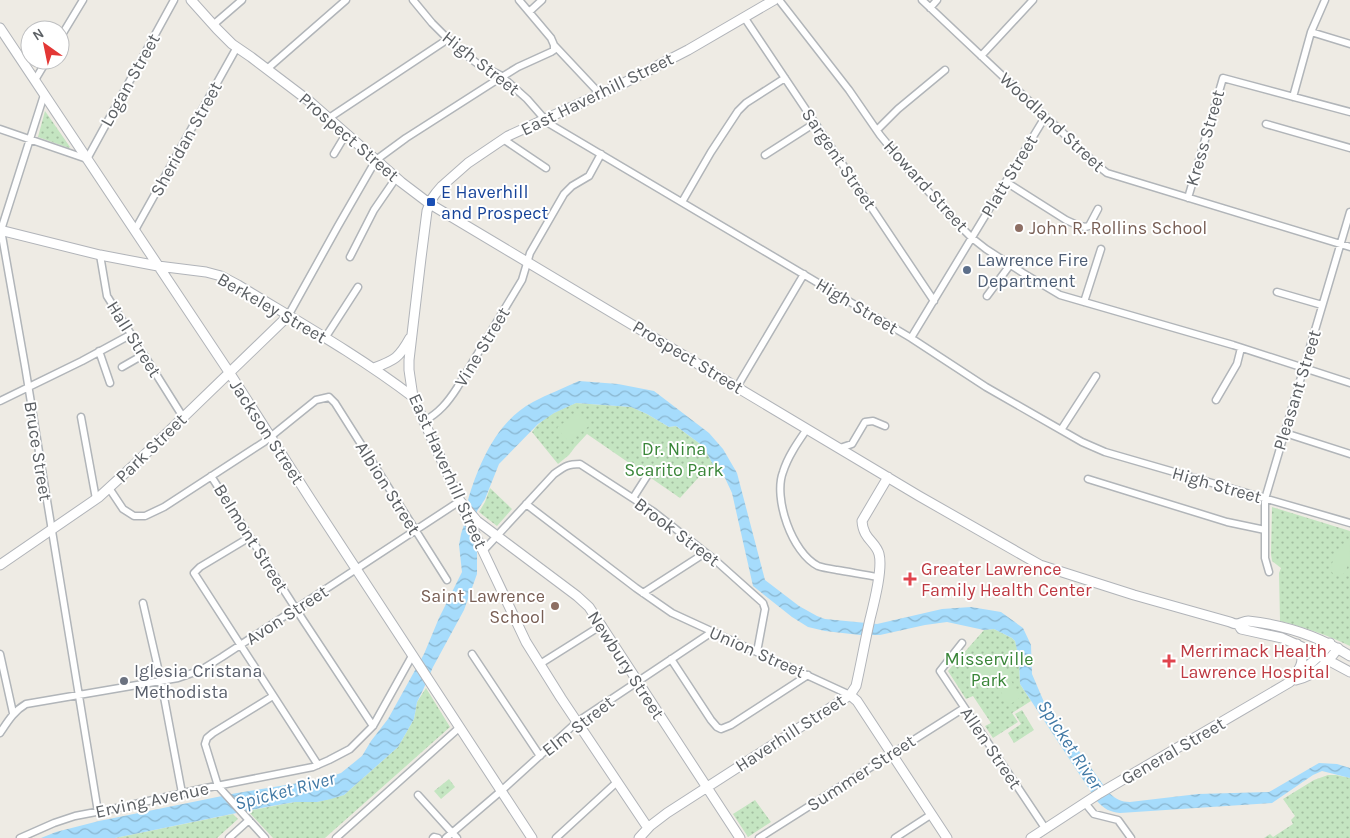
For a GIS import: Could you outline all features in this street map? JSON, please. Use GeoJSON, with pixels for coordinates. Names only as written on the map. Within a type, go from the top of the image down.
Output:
{"type":"FeatureCollection","features":[{"type":"Feature","properties":{"kind":"main road","name":"Prospect Street"},"geometry":{"type":"LineString","coordinates":[[191,0],[232,44],[310,101],[396,178],[430,204],[888,477],[1040,565],[1134,595],[1238,624],[1241,629],[1282,638],[1350,672]]}},
{"type":"Feature","properties":{"kind":"main road","name":"East Haverhill Street"},"geometry":{"type":"LineString","coordinates":[[648,828],[577,722],[522,634],[413,397],[409,370],[424,231],[430,204],[436,193],[468,163],[503,139],[600,94],[688,50],[774,0]]}},
{"type":"Feature","properties":{"kind":"main road","name":"Jackson Street"},"geometry":{"type":"LineString","coordinates":[[0,28],[229,372],[532,838]]}},
{"type":"Feature","properties":{"kind":"main road","name":"Berkeley Street"},"geometry":{"type":"LineString","coordinates":[[0,230],[100,254],[221,276],[374,368],[413,397]]}},
{"type":"Feature","properties":{"kind":"main road","name":"Park Street"},"geometry":{"type":"LineString","coordinates":[[0,565],[109,488],[288,316]]}},
{"type":"Feature","properties":{"kind":"main road"},"geometry":{"type":"LineString","coordinates":[[374,368],[387,364],[402,353],[412,334]]}},
{"type":"Feature","properties":{"kind":"main road","name":"Haverhill Street"},"geometry":{"type":"LineString","coordinates":[[639,838],[667,813],[850,695],[856,686],[880,564],[879,552],[867,537],[862,521],[888,477]]}},
{"type":"Feature","properties":{"kind":"main road","name":"Newbury Street"},"geometry":{"type":"LineString","coordinates":[[461,504],[477,521],[589,607],[740,838]]}},
{"type":"Feature","properties":{"kind":"main road","name":"Prospect Street"},"geometry":{"type":"LineString","coordinates":[[1238,624],[1245,620],[1290,629],[1315,637],[1350,656]]}},
{"type":"Feature","properties":{"kind":"main road"},"geometry":{"type":"LineString","coordinates":[[1290,682],[1301,666],[1302,657],[1297,644]]}},
{"type":"Feature","properties":{"kind":"main road","name":"General Street"},"geometry":{"type":"LineString","coordinates":[[1030,838],[1112,786],[1290,682],[1334,646]]}},
{"type":"Feature","properties":{"kind":"main road","name":"General Street"},"geometry":{"type":"LineString","coordinates":[[1290,682],[1301,679],[1322,668],[1329,660],[1334,646]]}},
{"type":"Feature","properties":{"kind":"main road","name":"Union Street"},"geometry":{"type":"LineString","coordinates":[[850,695],[857,701],[947,838]]}},
{"type":"Feature","properties":{"kind":"street"},"geometry":{"type":"LineString","coordinates":[[70,21],[83,0]]}},
{"type":"Feature","properties":{"kind":"street","name":"Logan Street"},"geometry":{"type":"LineString","coordinates":[[87,159],[174,0]]}},
{"type":"Feature","properties":{"kind":"street"},"geometry":{"type":"LineString","coordinates":[[214,26],[242,0]]}},
{"type":"Feature","properties":{"kind":"street"},"geometry":{"type":"LineString","coordinates":[[267,69],[346,0]]}},
{"type":"Feature","properties":{"kind":"street","name":"High Street"},"geometry":{"type":"LineString","coordinates":[[413,0],[448,39],[478,64],[502,77],[548,123],[911,338],[986,387],[1061,430],[1105,452],[1350,523]]}},
{"type":"Feature","properties":{"kind":"street"},"geometry":{"type":"LineString","coordinates":[[519,0],[551,38],[554,45],[600,94]]}},
{"type":"Feature","properties":{"kind":"street"},"geometry":{"type":"LineString","coordinates":[[529,12],[542,0]]}},
{"type":"Feature","properties":{"kind":"street","name":"Howard Street"},"geometry":{"type":"LineString","coordinates":[[779,0],[849,90],[877,130],[928,192],[972,238],[1010,265],[1060,295],[1241,348],[1350,383]]}},
{"type":"Feature","properties":{"kind":"street","name":"Woodland Street"},"geometry":{"type":"LineString","coordinates":[[922,0],[1107,174],[1350,247]]}},
{"type":"Feature","properties":{"kind":"street"},"geometry":{"type":"LineString","coordinates":[[930,8],[938,0]]}},
{"type":"Feature","properties":{"kind":"street"},"geometry":{"type":"LineString","coordinates":[[981,56],[1033,0]]}},
{"type":"Feature","properties":{"kind":"street"},"geometry":{"type":"LineString","coordinates":[[1325,0],[1311,32],[1293,97],[1350,112]]}},
{"type":"Feature","properties":{"kind":"street","name":"Sargent Street"},"geometry":{"type":"LineString","coordinates":[[744,17],[934,301]]}},
{"type":"Feature","properties":{"kind":"street"},"geometry":{"type":"LineString","coordinates":[[1311,32],[1350,44]]}},
{"type":"Feature","properties":{"kind":"street"},"geometry":{"type":"LineString","coordinates":[[329,118],[448,39]]}},
{"type":"Feature","properties":{"kind":"street"},"geometry":{"type":"LineString","coordinates":[[288,316],[376,160],[406,138],[518,67],[551,52],[554,50],[554,45]]}},
{"type":"Feature","properties":{"kind":"street","name":"Sheridan Street"},"geometry":{"type":"LineString","coordinates":[[135,230],[237,47]]}},
{"type":"Feature","properties":{"kind":"street"},"geometry":{"type":"LineString","coordinates":[[35,80],[41,70]]}},
{"type":"Feature","properties":{"kind":"street"},"geometry":{"type":"LineString","coordinates":[[877,130],[898,109],[945,70]]}},
{"type":"Feature","properties":{"kind":"street"},"geometry":{"type":"LineString","coordinates":[[682,202],[711,152],[738,111],[746,103],[785,78]]}},
{"type":"Feature","properties":{"kind":"street","name":"Kress Street"},"geometry":{"type":"LineString","coordinates":[[1188,198],[1223,78],[1293,97]]}},
{"type":"Feature","properties":{"kind":"street","name":"Bruce Street"},"geometry":{"type":"LineString","coordinates":[[44,95],[0,230],[28,387],[98,812]]}},
{"type":"Feature","properties":{"kind":"street","name":"Platt Street"},"geometry":{"type":"LineString","coordinates":[[911,338],[1045,117]]}},
{"type":"Feature","properties":{"kind":"street"},"geometry":{"type":"LineString","coordinates":[[765,155],[815,123]]}},
{"type":"Feature","properties":{"kind":"street"},"geometry":{"type":"LineString","coordinates":[[1266,124],[1350,148]]}},
{"type":"Feature","properties":{"kind":"street"},"geometry":{"type":"LineString","coordinates":[[0,129],[87,159]]}},
{"type":"Feature","properties":{"kind":"street"},"geometry":{"type":"LineString","coordinates":[[334,154],[346,134]]}},
{"type":"Feature","properties":{"kind":"street"},"geometry":{"type":"LineString","coordinates":[[503,139],[546,168]]}},
{"type":"Feature","properties":{"kind":"street","name":"Vine Street"},"geometry":{"type":"LineString","coordinates":[[424,420],[440,410],[458,388],[522,280],[530,253],[564,194],[572,186],[588,176],[601,154]]}},
{"type":"Feature","properties":{"kind":"street"},"geometry":{"type":"LineString","coordinates":[[350,257],[374,210],[396,178]]}},
{"type":"Feature","properties":{"kind":"street"},"geometry":{"type":"LineString","coordinates":[[1006,182],[1072,222],[1085,227],[1089,226],[1098,209]]}},
{"type":"Feature","properties":{"kind":"street","name":"Pleasant Street"},"geometry":{"type":"LineString","coordinates":[[1269,572],[1264,558],[1265,498],[1350,212]]}},
{"type":"Feature","properties":{"kind":"street"},"geometry":{"type":"LineString","coordinates":[[1084,302],[1101,249]]}},
{"type":"Feature","properties":{"kind":"street","name":"Hall Street"},"geometry":{"type":"LineString","coordinates":[[100,254],[107,296],[183,417]]}},
{"type":"Feature","properties":{"kind":"street"},"geometry":{"type":"LineString","coordinates":[[987,296],[1010,265]]}},
{"type":"Feature","properties":{"kind":"street"},"geometry":{"type":"LineString","coordinates":[[737,387],[804,274]]}},
{"type":"Feature","properties":{"kind":"street"},"geometry":{"type":"LineString","coordinates":[[325,338],[358,286]]}},
{"type":"Feature","properties":{"kind":"street"},"geometry":{"type":"LineString","coordinates":[[1278,292],[1322,305]]}},
{"type":"Feature","properties":{"kind":"street"},"geometry":{"type":"LineString","coordinates":[[0,401],[130,335]]}},
{"type":"Feature","properties":{"kind":"street"},"geometry":{"type":"LineString","coordinates":[[1216,400],[1237,364],[1241,348]]}},
{"type":"Feature","properties":{"kind":"street"},"geometry":{"type":"LineString","coordinates":[[99,351],[110,382]]}},
{"type":"Feature","properties":{"kind":"street"},"geometry":{"type":"LineString","coordinates":[[122,367],[143,355]]}},
{"type":"Feature","properties":{"kind":"street"},"geometry":{"type":"LineString","coordinates":[[1061,430],[1096,376]]}},
{"type":"Feature","properties":{"kind":"street","name":"Albion Street"},"geometry":{"type":"LineString","coordinates":[[270,437],[316,400],[329,396],[447,580]]}},
{"type":"Feature","properties":{"kind":"street"},"geometry":{"type":"LineString","coordinates":[[81,417],[96,499]]}},
{"type":"Feature","properties":{"kind":"street"},"geometry":{"type":"LineString","coordinates":[[840,448],[852,444],[865,422],[873,420],[885,426]]}},
{"type":"Feature","properties":{"kind":"street"},"geometry":{"type":"LineString","coordinates":[[807,429],[782,472],[779,489],[783,510],[792,537],[808,560],[820,566],[878,578]]}},
{"type":"Feature","properties":{"kind":"street"},"geometry":{"type":"LineString","coordinates":[[1284,433],[1350,454]]}},
{"type":"Feature","properties":{"kind":"street"},"geometry":{"type":"LineString","coordinates":[[109,488],[123,509],[134,516],[145,516],[164,507],[270,437]]}},
{"type":"Feature","properties":{"kind":"street","name":"Brook Street"},"geometry":{"type":"LineString","coordinates":[[482,548],[554,474],[565,466],[580,464],[654,512],[763,603],[765,609],[757,652]]}},
{"type":"Feature","properties":{"kind":"street","name":"Belmont Street"},"geometry":{"type":"LineString","coordinates":[[212,476],[373,726]]}},
{"type":"Feature","properties":{"kind":"street"},"geometry":{"type":"LineString","coordinates":[[632,498],[647,476]]}},
{"type":"Feature","properties":{"kind":"street"},"geometry":{"type":"LineString","coordinates":[[1088,479],[1227,522],[1265,530]]}},
{"type":"Feature","properties":{"kind":"street","name":"Avon Street"},"geometry":{"type":"LineString","coordinates":[[13,713],[26,704],[178,678],[201,670],[415,530],[461,504]]}},
{"type":"Feature","properties":{"kind":"street","name":"Union Street"},"geometry":{"type":"LineString","coordinates":[[526,504],[672,614],[850,695]]}},
{"type":"Feature","properties":{"kind":"street"},"geometry":{"type":"LineString","coordinates":[[250,537],[200,567],[194,573],[318,765]]}},
{"type":"Feature","properties":{"kind":"street"},"geometry":{"type":"LineString","coordinates":[[644,593],[705,553]]}},
{"type":"Feature","properties":{"kind":"street"},"geometry":{"type":"LineString","coordinates":[[143,603],[161,681],[182,794]]}},
{"type":"Feature","properties":{"kind":"street"},"geometry":{"type":"LineString","coordinates":[[540,664],[602,625]]}},
{"type":"Feature","properties":{"kind":"street","name":"Elm Street"},"geometry":{"type":"LineString","coordinates":[[446,838],[455,835],[577,722],[712,632]]}},
{"type":"Feature","properties":{"kind":"street","name":"Allen Street"},"geometry":{"type":"LineString","coordinates":[[962,643],[940,671],[1045,828]]}},
{"type":"Feature","properties":{"kind":"street"},"geometry":{"type":"LineString","coordinates":[[0,654],[13,713],[0,733]]}},
{"type":"Feature","properties":{"kind":"street"},"geometry":{"type":"LineString","coordinates":[[472,654],[540,756]]}},
{"type":"Feature","properties":{"kind":"street","name":"Erving Avenue"},"geometry":{"type":"LineString","coordinates":[[20,838],[54,823],[76,816],[318,765],[350,749],[373,726],[414,658]]}},
{"type":"Feature","properties":{"kind":"street"},"geometry":{"type":"LineString","coordinates":[[671,659],[711,720],[721,729],[731,725],[808,675]]}},
{"type":"Feature","properties":{"kind":"street"},"geometry":{"type":"LineString","coordinates":[[265,838],[218,786],[205,744],[207,738],[213,733],[273,696]]}},
{"type":"Feature","properties":{"kind":"street","name":"Summer Street"},"geometry":{"type":"LineString","coordinates":[[759,838],[964,708]]}},
{"type":"Feature","properties":{"kind":"street"},"geometry":{"type":"LineString","coordinates":[[336,838],[460,728]]}},
{"type":"Feature","properties":{"kind":"street"},"geometry":{"type":"LineString","coordinates":[[556,838],[617,782]]}},
{"type":"Feature","properties":{"kind":"street"},"geometry":{"type":"LineString","coordinates":[[418,794],[455,835]]}},
{"type":"Feature","properties":{"kind":"street"},"geometry":{"type":"LineString","coordinates":[[1087,801],[1094,814],[1118,820],[1131,838]]}},
{"type":"Feature","properties":{"kind":"street"},"geometry":{"type":"LineString","coordinates":[[895,838],[932,814]]}},
{"type":"Feature","properties":{"kind":"street"},"geometry":{"type":"LineString","coordinates":[[230,838],[249,820]]}},
{"type":"Feature","properties":{"kind":"street"},"geometry":{"type":"LineString","coordinates":[[433,838],[438,838]]}},
{"type":"Feature","properties":{"kind":"green space"},"geometry":{"type":"Polygon","coordinates":[[[45,111],[70,147],[69,148],[38,137],[45,111]]]}},
{"type":"Feature","properties":{"kind":"green space","name":"Dr. Nina Scarito Park"},"geometry":{"type":"Polygon","coordinates":[[[576,403],[631,407],[669,427],[676,426],[703,446],[715,468],[707,468],[680,498],[587,434],[569,455],[558,464],[532,432],[546,418],[576,403]]]}},
{"type":"Feature","properties":{"kind":"green space"},"geometry":{"type":"Polygon","coordinates":[[[577,412],[589,426],[569,442],[557,428],[577,412]]]}},
{"type":"Feature","properties":{"kind":"green space"},"geometry":{"type":"Polygon","coordinates":[[[490,488],[512,509],[497,526],[479,512],[490,488]]]}},
{"type":"Feature","properties":{"kind":"green space"},"geometry":{"type":"Polygon","coordinates":[[[1272,507],[1350,531],[1350,646],[1333,638],[1280,621],[1279,573],[1281,568],[1272,561],[1272,507]]]}},
{"type":"Feature","properties":{"kind":"green space"},"geometry":{"type":"Polygon","coordinates":[[[1350,539],[1346,570],[1339,576],[1334,575],[1331,571],[1332,564],[1350,539]]]}},
{"type":"Feature","properties":{"kind":"green space","name":"Misserville Park"},"geometry":{"type":"Polygon","coordinates":[[[994,629],[1015,641],[1019,658],[1020,684],[1031,701],[1012,713],[1018,722],[993,738],[985,726],[991,723],[973,696],[966,699],[948,671],[984,630],[994,629]]]}},
{"type":"Feature","properties":{"kind":"green space"},"geometry":{"type":"Polygon","coordinates":[[[996,653],[1008,673],[980,690],[968,671],[996,653]]]}},
{"type":"Feature","properties":{"kind":"green space"},"geometry":{"type":"Polygon","coordinates":[[[1008,676],[1021,697],[1009,705],[996,684],[1008,676]]]}},
{"type":"Feature","properties":{"kind":"green space"},"geometry":{"type":"Polygon","coordinates":[[[426,688],[450,727],[325,838],[273,838],[248,811],[295,802],[317,802],[344,795],[398,747],[414,719],[417,702],[426,688]]]}},
{"type":"Feature","properties":{"kind":"green space"},"geometry":{"type":"Polygon","coordinates":[[[1022,710],[1034,730],[1014,743],[1008,733],[1021,724],[1015,714],[1022,710]]]}},
{"type":"Feature","properties":{"kind":"green space"},"geometry":{"type":"Polygon","coordinates":[[[1328,775],[1350,778],[1350,838],[1264,838],[1270,834],[1273,837],[1293,824],[1291,820],[1295,816],[1283,799],[1314,780],[1328,775]]]}},
{"type":"Feature","properties":{"kind":"green space"},"geometry":{"type":"Polygon","coordinates":[[[449,779],[455,787],[441,799],[434,791],[449,779]]]}},
{"type":"Feature","properties":{"kind":"green space"},"geometry":{"type":"Polygon","coordinates":[[[755,800],[771,822],[748,837],[733,814],[755,800]]]}},
{"type":"Feature","properties":{"kind":"green space"},"geometry":{"type":"Polygon","coordinates":[[[233,814],[238,819],[217,838],[115,838],[233,814]]]}},
{"type":"Feature","properties":{"kind":"water","name":"Spicket River"},"geometry":{"type":"Polygon","coordinates":[[[579,381],[618,384],[654,391],[709,433],[723,449],[737,473],[765,580],[799,606],[825,619],[877,624],[942,609],[971,607],[1001,612],[1023,628],[1031,645],[1032,674],[1044,702],[1109,793],[1119,800],[1130,802],[1198,794],[1269,792],[1319,763],[1337,764],[1350,768],[1350,778],[1322,771],[1272,803],[1120,813],[1107,810],[1097,801],[1020,684],[1019,658],[1015,641],[1012,638],[994,629],[984,630],[947,622],[880,635],[860,635],[808,627],[792,617],[753,586],[732,493],[725,478],[715,468],[703,446],[676,426],[669,427],[631,407],[576,403],[554,413],[538,424],[499,464],[485,499],[477,511],[477,574],[464,610],[433,667],[417,702],[414,719],[398,747],[344,795],[317,802],[295,802],[266,807],[115,838],[41,838],[56,832],[99,821],[237,793],[323,779],[341,773],[362,756],[388,719],[424,654],[439,618],[462,572],[459,545],[471,504],[468,500],[491,444],[509,420],[520,410],[579,381]]]}},
{"type":"Feature","properties":{"kind":"place","name":"E Haverhill and Prospect"},"geometry":{"type":"Point","coordinates":[431,202]}},
{"type":"Feature","properties":{"kind":"place","name":"John R. Rollins School"},"geometry":{"type":"Point","coordinates":[1019,228]}},
{"type":"Feature","properties":{"kind":"place","name":"Lawrence Fire Department"},"geometry":{"type":"Point","coordinates":[967,270]}},
{"type":"Feature","properties":{"kind":"place","name":"Greater Lawrence Family Health Center"},"geometry":{"type":"Point","coordinates":[910,579]}},
{"type":"Feature","properties":{"kind":"place","name":"Saint Lawrence School"},"geometry":{"type":"Point","coordinates":[555,606]}},
{"type":"Feature","properties":{"kind":"place","name":"Merrimack Health Lawrence Hospital"},"geometry":{"type":"Point","coordinates":[1169,661]}},
{"type":"Feature","properties":{"kind":"place","name":"Iglesia Cristana Methodista"},"geometry":{"type":"Point","coordinates":[124,681]}}]}
